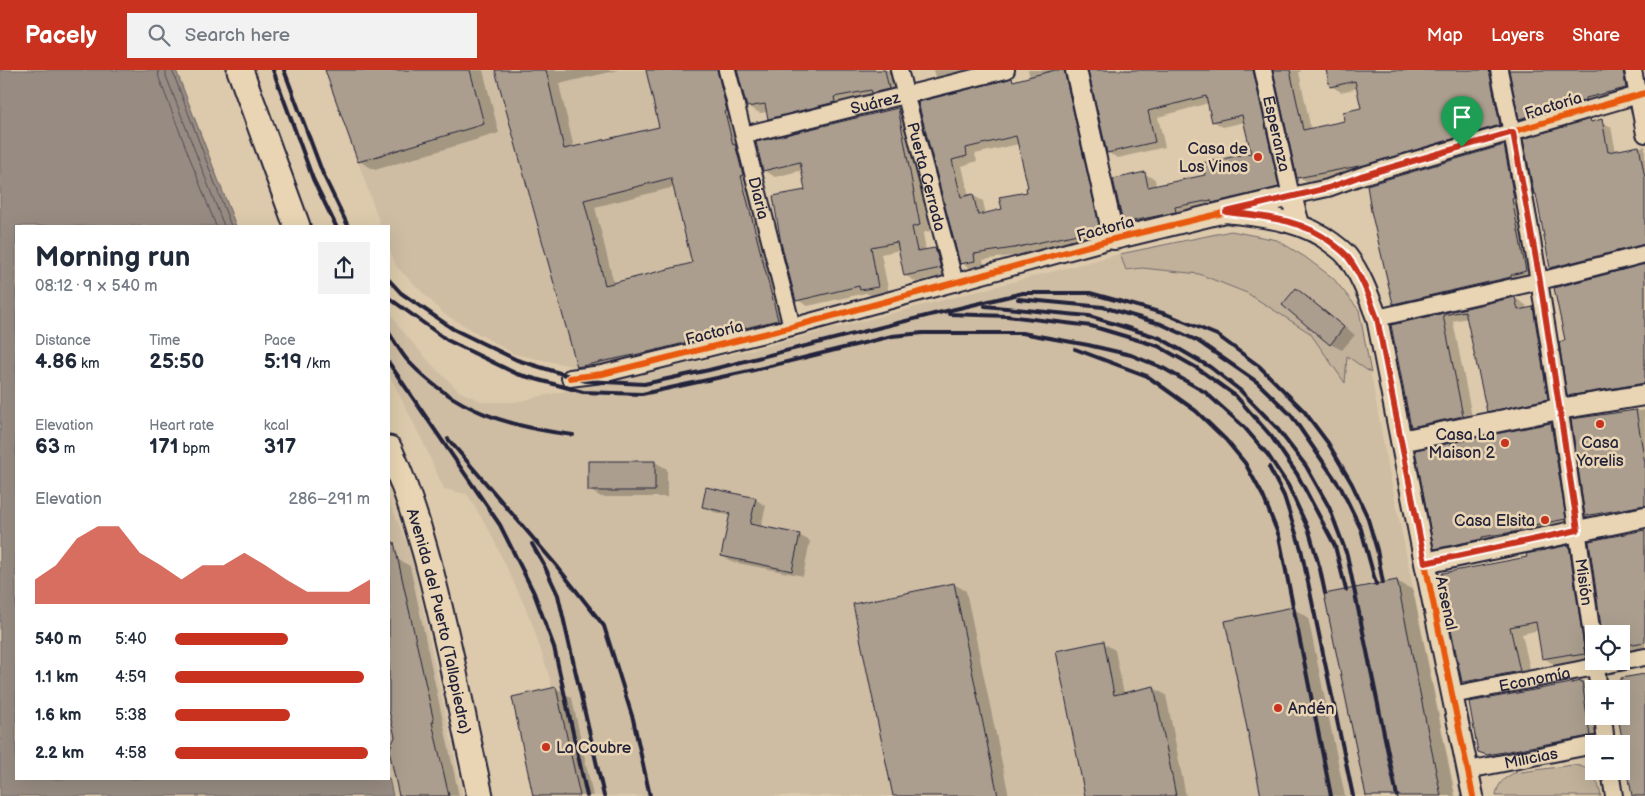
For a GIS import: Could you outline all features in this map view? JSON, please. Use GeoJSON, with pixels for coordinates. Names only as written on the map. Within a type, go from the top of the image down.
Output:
{"type":"FeatureCollection","features":[{"type":"Feature","properties":{"kind":"main road"},"geometry":{"type":"LineString","coordinates":[[240,70],[297,225]]}},
{"type":"Feature","properties":{"kind":"main road","name":"Avenida del Puerto (Tallapiedra)"},"geometry":{"type":"LineString","coordinates":[[390,452],[422,540],[443,623],[480,796]]}},
{"type":"Feature","properties":{"kind":"street","name":"Diaria"},"geometry":{"type":"LineString","coordinates":[[727,70],[792,327]]}},
{"type":"Feature","properties":{"kind":"street","name":"Puerta Cerrada"},"geometry":{"type":"LineString","coordinates":[[899,70],[955,283]]}},
{"type":"Feature","properties":{"kind":"street","name":"Suárez"},"geometry":{"type":"LineString","coordinates":[[744,134],[1006,70]]}},
{"type":"Feature","properties":{"kind":"street"},"geometry":{"type":"LineString","coordinates":[[1076,70],[1114,239]]}},
{"type":"Feature","properties":{"kind":"street","name":"Esperanza"},"geometry":{"type":"LineString","coordinates":[[1263,70],[1291,196]]}},
{"type":"Feature","properties":{"kind":"street","name":"Misión"},"geometry":{"type":"LineString","coordinates":[[1499,70],[1513,132],[1540,281],[1591,625]]}},
{"type":"Feature","properties":{"kind":"street"},"geometry":{"type":"LineString","coordinates":[[1633,70],[1641,94],[1645,134]]}},
{"type":"Feature","properties":{"kind":"street","name":"Factoría"},"geometry":{"type":"LineString","coordinates":[[570,378],[602,374],[792,327],[1114,239],[1328,188],[1361,176],[1641,94]]}},
{"type":"Feature","properties":{"kind":"street"},"geometry":{"type":"LineString","coordinates":[[1291,196],[1299,224]]}},
{"type":"Feature","properties":{"kind":"street","name":"Arsenal"},"geometry":{"type":"LineString","coordinates":[[1226,212],[1284,220],[1299,224],[1321,235],[1346,254],[1362,282],[1377,318],[1473,796]]}},
{"type":"Feature","properties":{"kind":"street"},"geometry":{"type":"LineString","coordinates":[[1377,318],[1540,281],[1645,254]]}},
{"type":"Feature","properties":{"kind":"street"},"geometry":{"type":"LineString","coordinates":[[1401,441],[1645,395]]}},
{"type":"Feature","properties":{"kind":"street"},"geometry":{"type":"LineString","coordinates":[[1425,563],[1645,517]]}},
{"type":"Feature","properties":{"kind":"street","name":"Economía"},"geometry":{"type":"LineString","coordinates":[[1630,659],[1645,657]]}},
{"type":"Feature","properties":{"kind":"street","name":"Economía"},"geometry":{"type":"LineString","coordinates":[[1452,695],[1585,666]]}},
{"type":"Feature","properties":{"kind":"street","name":"Milicias"},"geometry":{"type":"LineString","coordinates":[[1468,770],[1585,747]]}},
{"type":"Feature","properties":{"kind":"street"},"geometry":{"type":"LineString","coordinates":[[1611,780],[1614,796]]}},
{"type":"Feature","properties":{"kind":"shaded area"},"geometry":{"type":"Polygon","coordinates":[[[325,70],[714,70],[779,324],[577,367],[514,354],[444,314],[396,266],[390,250],[390,225],[381,225],[325,70]]]}},
{"type":"Feature","properties":{"kind":"shaded area"},"geometry":{"type":"Polygon","coordinates":[[[1231,231],[1277,240],[1305,257],[1333,278],[1359,310],[1385,451],[1456,796],[575,796],[549,676],[533,626],[522,600],[490,532],[467,494],[444,489],[390,376],[390,311],[398,326],[433,366],[459,391],[483,402],[515,402],[751,350],[1120,254],[1231,231]]]}},
{"type":"Feature","properties":{"kind":"shaded area"},"geometry":{"type":"Polygon","coordinates":[[[1231,231],[1277,240],[1305,257],[1333,278],[1359,310],[1371,373],[1347,356],[1345,383],[1310,333],[1247,293],[1199,274],[1142,268],[1126,270],[1120,254],[1231,231]]]}},
{"type":"Feature","properties":{"kind":"shaded area"},"geometry":{"type":"Polygon","coordinates":[[[390,503],[411,553],[463,796],[393,796],[389,780],[390,503]]]}},
{"type":"Feature","properties":{"kind":"shaded area"},"geometry":{"type":"Polygon","coordinates":[[[1573,765],[1580,766],[1585,768],[1585,780],[1596,780],[1601,796],[1496,796],[1502,782],[1514,773],[1573,765]]]}},
{"type":"Feature","properties":{"kind":"water"},"geometry":{"type":"Polygon","coordinates":[[[0,70],[176,70],[236,225],[15,225],[15,780],[389,780],[393,796],[0,796],[0,70]]]}},
{"type":"Feature","properties":{"kind":"building"},"geometry":{"type":"Polygon","coordinates":[[[325,70],[470,70],[484,124],[358,162],[325,70]]]}},
{"type":"Feature","properties":{"kind":"building"},"geometry":{"type":"Polygon","coordinates":[[[495,70],[546,70],[564,149],[659,127],[646,70],[717,70],[733,145],[735,144],[743,175],[741,176],[778,320],[648,352],[577,367],[495,70]],[[671,178],[584,200],[605,285],[692,263],[671,178]]]}},
{"type":"Feature","properties":{"kind":"building"},"geometry":{"type":"Polygon","coordinates":[[[737,70],[885,70],[889,89],[872,93],[871,90],[834,97],[835,102],[768,119],[765,104],[747,107],[737,70]]]}},
{"type":"Feature","properties":{"kind":"building"},"geometry":{"type":"Polygon","coordinates":[[[1055,70],[1064,70],[1100,229],[1014,248],[974,254],[975,261],[960,264],[918,102],[1012,78],[1013,81],[1055,70]],[[1016,136],[966,148],[967,156],[952,160],[961,197],[973,194],[978,215],[1002,209],[999,197],[1027,192],[1026,188],[1028,187],[1016,136]]]}},
{"type":"Feature","properties":{"kind":"building"},"geometry":{"type":"Polygon","coordinates":[[[1088,70],[1253,70],[1279,187],[1212,203],[1211,200],[1175,207],[1176,212],[1123,223],[1113,179],[1145,172],[1148,187],[1205,175],[1202,163],[1251,153],[1242,115],[1212,122],[1206,96],[1148,111],[1155,142],[1107,153],[1088,70]]]}},
{"type":"Feature","properties":{"kind":"building"},"geometry":{"type":"Polygon","coordinates":[[[1273,70],[1290,70],[1303,130],[1344,121],[1343,112],[1361,108],[1355,81],[1330,87],[1326,70],[1489,70],[1500,125],[1364,165],[1297,178],[1273,70]]]}},
{"type":"Feature","properties":{"kind":"building"},"geometry":{"type":"Polygon","coordinates":[[[1509,70],[1623,70],[1626,88],[1586,98],[1586,100],[1519,119],[1509,70]]]}},
{"type":"Feature","properties":{"kind":"building"},"geometry":{"type":"Polygon","coordinates":[[[898,108],[920,225],[912,227],[917,251],[935,248],[941,268],[904,276],[897,242],[871,247],[878,287],[860,290],[859,286],[796,301],[781,243],[773,196],[805,190],[800,162],[763,171],[756,142],[898,108]]]}},
{"type":"Feature","properties":{"kind":"building"},"geometry":{"type":"Polygon","coordinates":[[[1590,119],[1591,122],[1602,119],[1608,152],[1639,146],[1645,178],[1645,244],[1550,268],[1523,139],[1590,119]]]}},
{"type":"Feature","properties":{"kind":"building"},"geometry":{"type":"Polygon","coordinates":[[[1504,145],[1526,271],[1511,275],[1511,277],[1393,304],[1371,211],[1367,185],[1504,145]]]}},
{"type":"Feature","properties":{"kind":"building"},"geometry":{"type":"Polygon","coordinates":[[[1645,264],[1645,383],[1567,396],[1559,342],[1565,340],[1554,288],[1645,264]]]}},
{"type":"Feature","properties":{"kind":"building"},"geometry":{"type":"Polygon","coordinates":[[[1296,288],[1344,327],[1330,345],[1282,305],[1296,288]]]}},
{"type":"Feature","properties":{"kind":"building"},"geometry":{"type":"Polygon","coordinates":[[[1515,297],[1518,310],[1533,307],[1548,399],[1487,412],[1465,311],[1443,315],[1463,416],[1411,427],[1391,325],[1515,297]]]}},
{"type":"Feature","properties":{"kind":"building"},"geometry":{"type":"Polygon","coordinates":[[[1636,410],[1645,463],[1645,505],[1585,516],[1571,419],[1636,410]]]}},
{"type":"Feature","properties":{"kind":"building"},"geometry":{"type":"Polygon","coordinates":[[[1551,423],[1566,519],[1519,528],[1520,531],[1482,537],[1482,539],[1434,549],[1415,450],[1551,423]]]}},
{"type":"Feature","properties":{"kind":"building"},"geometry":{"type":"Polygon","coordinates":[[[588,461],[655,461],[655,491],[588,491],[588,461]]]}},
{"type":"Feature","properties":{"kind":"building"},"geometry":{"type":"Polygon","coordinates":[[[706,487],[756,498],[750,524],[800,534],[792,571],[721,556],[730,513],[702,507],[706,487]]]}},
{"type":"Feature","properties":{"kind":"building"},"geometry":{"type":"Polygon","coordinates":[[[1645,530],[1645,642],[1630,644],[1630,625],[1601,625],[1589,541],[1645,530]]]}},
{"type":"Feature","properties":{"kind":"building"},"geometry":{"type":"Polygon","coordinates":[[[394,542],[449,796],[399,796],[390,755],[390,748],[395,737],[390,714],[390,543],[394,542]]]}},
{"type":"Feature","properties":{"kind":"building"},"geometry":{"type":"Polygon","coordinates":[[[1569,545],[1585,654],[1572,656],[1571,654],[1542,659],[1536,622],[1510,627],[1520,671],[1462,682],[1440,576],[1443,573],[1527,557],[1526,554],[1569,545]]]}},
{"type":"Feature","properties":{"kind":"building"},"geometry":{"type":"Polygon","coordinates":[[[1397,580],[1441,796],[1366,796],[1324,594],[1397,580]]]}},
{"type":"Feature","properties":{"kind":"building"},"geometry":{"type":"Polygon","coordinates":[[[954,583],[998,796],[893,796],[853,604],[954,583]]]}},
{"type":"Feature","properties":{"kind":"building","name":"Andén"},"geometry":{"type":"Polygon","coordinates":[[[1293,607],[1331,796],[1261,796],[1225,621],[1293,607]]]}},
{"type":"Feature","properties":{"kind":"building"},"geometry":{"type":"Polygon","coordinates":[[[1104,641],[1114,695],[1154,686],[1176,796],[1085,796],[1056,651],[1104,641]]]}},
{"type":"Feature","properties":{"kind":"building"},"geometry":{"type":"Polygon","coordinates":[[[1645,674],[1645,796],[1632,796],[1629,780],[1630,735],[1621,735],[1620,725],[1630,725],[1630,680],[1621,680],[1621,678],[1645,674]]]}},
{"type":"Feature","properties":{"kind":"building"},"geometry":{"type":"Polygon","coordinates":[[[1582,681],[1585,702],[1585,725],[1588,725],[1590,735],[1487,755],[1478,752],[1469,702],[1582,681]]]}},
{"type":"Feature","properties":{"kind":"building","name":"La Coubre"},"geometry":{"type":"Polygon","coordinates":[[[556,687],[580,796],[533,796],[512,697],[556,687]]]}},
{"type":"Feature","properties":{"kind":"railway"},"geometry":{"type":"LineString","coordinates":[[273,70],[313,179],[336,225]]}},
{"type":"Feature","properties":{"kind":"railway"},"geometry":{"type":"LineString","coordinates":[[284,70],[323,174],[348,225]]}},
{"type":"Feature","properties":{"kind":"railway"},"geometry":{"type":"LineString","coordinates":[[390,281],[401,293],[453,329],[517,360],[586,381],[644,384],[709,370],[1023,293],[1090,293],[1166,314],[1217,335],[1259,366],[1304,411],[1328,443],[1352,484],[1367,516],[1377,550],[1383,583]]}},
{"type":"Feature","properties":{"kind":"railway"},"geometry":{"type":"LineString","coordinates":[[390,299],[447,340],[517,374],[583,392],[642,394],[754,370],[892,336],[923,333],[1022,333],[1131,355],[1163,368],[1205,392],[1244,427],[1268,455],[1288,485],[1309,531],[1325,593]]}},
{"type":"Feature","properties":{"kind":"railway"},"geometry":{"type":"LineString","coordinates":[[1018,299],[1103,307],[1161,324],[1198,341],[1257,382],[1291,415],[1341,488],[1361,529],[1376,584]]}},
{"type":"Feature","properties":{"kind":"railway"},"geometry":{"type":"LineString","coordinates":[[985,306],[1089,316],[1160,338],[1210,367],[1241,391],[1276,427],[1306,466],[1329,507],[1347,555],[1397,796]]}},
{"type":"Feature","properties":{"kind":"railway"},"geometry":{"type":"LineString","coordinates":[[949,314],[1007,316],[1091,326],[1158,346],[1197,368],[1236,396],[1271,436],[1297,474],[1335,546],[1346,590]]}},
{"type":"Feature","properties":{"kind":"railway"},"geometry":{"type":"LineString","coordinates":[[390,335],[408,361],[426,378],[463,404],[504,421],[549,432],[573,435]]}},
{"type":"Feature","properties":{"kind":"railway"},"geometry":{"type":"LineString","coordinates":[[1075,349],[1147,376],[1196,411],[1226,440],[1245,463],[1263,496],[1279,536],[1331,796]]}},
{"type":"Feature","properties":{"kind":"railway"},"geometry":{"type":"LineString","coordinates":[[390,364],[500,525],[534,593],[554,647],[587,796]]}},
{"type":"Feature","properties":{"kind":"railway"},"geometry":{"type":"LineString","coordinates":[[448,439],[556,565],[604,626],[633,719],[650,796]]}},
{"type":"Feature","properties":{"kind":"railway"},"geometry":{"type":"LineString","coordinates":[[1269,467],[1284,496],[1301,549],[1353,796]]}},
{"type":"Feature","properties":{"kind":"railway"},"geometry":{"type":"LineString","coordinates":[[532,544],[558,595],[604,796]]}},
{"type":"Feature","properties":{"kind":"cycle path"},"geometry":{"type":"LineString","coordinates":[[570,378],[602,374],[792,327],[1114,239],[1328,188],[1361,176],[1645,93]]}},
{"type":"Feature","properties":{"kind":"cycle path"},"geometry":{"type":"LineString","coordinates":[[1235,213],[1286,221],[1321,236],[1347,256],[1368,294],[1377,318],[1473,796]]}},
{"type":"Feature","properties":{"kind":"place","name":"Casa de Los Vinos"},"geometry":{"type":"Point","coordinates":[1258,157]}},
{"type":"Feature","properties":{"kind":"place","name":"Casa Yorelis"},"geometry":{"type":"Point","coordinates":[1600,424]}},
{"type":"Feature","properties":{"kind":"place","name":"Casa La Maison 2"},"geometry":{"type":"Point","coordinates":[1505,443]}},
{"type":"Feature","properties":{"kind":"place","name":"Casa Elsita"},"geometry":{"type":"Point","coordinates":[1545,520]}},
{"type":"Feature","properties":{"kind":"place","name":"Andén"},"geometry":{"type":"Point","coordinates":[1278,708]}},
{"type":"Feature","properties":{"kind":"place","name":"La Coubre"},"geometry":{"type":"Point","coordinates":[546,747]}},
{"type":"Feature","properties":{"kind":"route"},"geometry":{"type":"LineString","coordinates":[[1513,132],[1540,281],[1578,530],[1425,563],[1377,318],[1362,282],[1346,254],[1321,235],[1299,224],[1284,220],[1226,212],[1304,192],[1328,188],[1361,176],[1462,147],[1513,132]]}}]}
